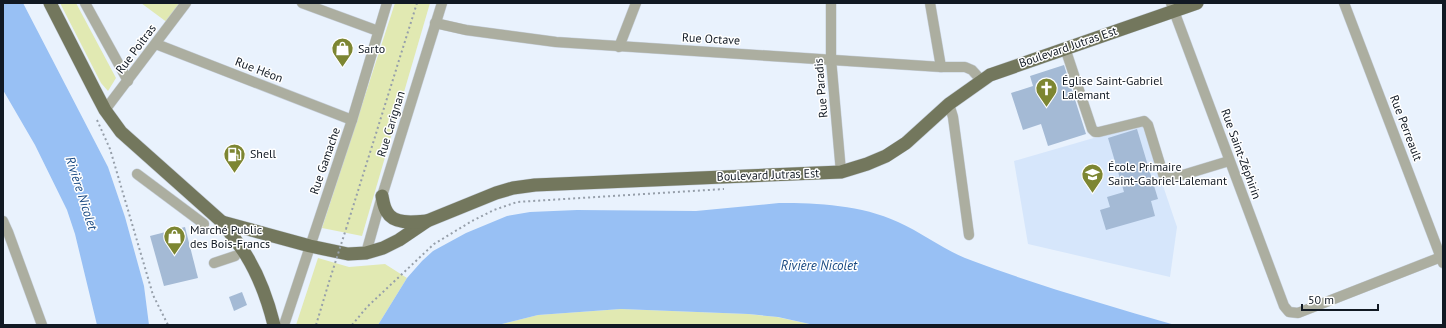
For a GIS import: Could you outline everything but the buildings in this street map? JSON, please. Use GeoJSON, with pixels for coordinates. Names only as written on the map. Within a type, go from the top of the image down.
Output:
{"type":"FeatureCollection","features":[{"type":"Feature","properties":{"kind":"main road"},"geometry":{"type":"LineString","coordinates":[[50,3],[100,112],[146,156],[217,218],[246,254],[269,306],[274,325]]}},
{"type":"Feature","properties":{"kind":"main road","name":"Boulevard Jutras Est"},"geometry":{"type":"LineString","coordinates":[[217,218],[310,246],[348,254],[366,253],[382,248],[399,240],[427,221],[496,193],[513,188],[535,185],[841,172],[886,156],[906,143],[949,104],[990,75],[1173,7],[1197,3]]}},
{"type":"Feature","properties":{"kind":"main road"},"geometry":{"type":"LineString","coordinates":[[382,196],[387,213],[398,221],[427,221]]}},
{"type":"Feature","properties":{"kind":"street"},"geometry":{"type":"LineString","coordinates":[[85,3],[128,81]]}},
{"type":"Feature","properties":{"kind":"street","name":"Rue Poitras"},"geometry":{"type":"LineString","coordinates":[[100,112],[128,81],[186,3]]}},
{"type":"Feature","properties":{"kind":"street"},"geometry":{"type":"LineString","coordinates":[[302,3],[378,31]]}},
{"type":"Feature","properties":{"kind":"street","name":"Rue Gamache"},"geometry":{"type":"LineString","coordinates":[[284,325],[352,120],[387,3]]}},
{"type":"Feature","properties":{"kind":"street","name":"Rue Carignan"},"geometry":{"type":"LineString","coordinates":[[366,253],[382,196],[442,3]]}},
{"type":"Feature","properties":{"kind":"street"},"geometry":{"type":"LineString","coordinates":[[619,47],[636,3]]}},
{"type":"Feature","properties":{"kind":"street","name":"Rue Paradis"},"geometry":{"type":"LineString","coordinates":[[831,3],[831,59],[841,172]]}},
{"type":"Feature","properties":{"kind":"street"},"geometry":{"type":"LineString","coordinates":[[930,3],[941,67]]}},
{"type":"Feature","properties":{"kind":"street","name":"Rue Perreault"},"geometry":{"type":"LineString","coordinates":[[1344,3],[1442,260]]}},
{"type":"Feature","properties":{"kind":"street","name":"Rue Saint-Zéphirin"},"geometry":{"type":"LineString","coordinates":[[1173,7],[1284,306],[1289,312],[1298,313],[1442,260]]}},
{"type":"Feature","properties":{"kind":"street","name":"Rue Octave"},"geometry":{"type":"LineString","coordinates":[[436,24],[512,37],[556,42],[941,67],[965,67],[972,70],[982,80]]}},
{"type":"Feature","properties":{"kind":"street","name":"Rue Héon"},"geometry":{"type":"LineString","coordinates":[[156,44],[352,120]]}},
{"type":"Feature","properties":{"kind":"street"},"geometry":{"type":"LineString","coordinates":[[1065,48],[1092,129],[1095,132],[1144,121],[1148,125],[1164,177],[1167,178],[1174,178],[1230,161]]}},
{"type":"Feature","properties":{"kind":"street"},"geometry":{"type":"LineString","coordinates":[[949,104],[953,117],[969,235]]}},
{"type":"Feature","properties":{"kind":"street"},"geometry":{"type":"LineString","coordinates":[[137,174],[204,227],[217,218]]}},
{"type":"Feature","properties":{"kind":"street"},"geometry":{"type":"LineString","coordinates":[[3,221],[42,325]]}},
{"type":"Feature","properties":{"kind":"street"},"geometry":{"type":"LineString","coordinates":[[214,263],[235,256]]}},
{"type":"Feature","properties":{"kind":"path"},"geometry":{"type":"LineString","coordinates":[[316,325],[417,3]]}},
{"type":"Feature","properties":{"kind":"path"},"geometry":{"type":"LineString","coordinates":[[100,112],[153,295],[168,325]]}},
{"type":"Feature","properties":{"kind":"shaded area","name":"École Primaire Saint-Gabriel-Lalemant"},"geometry":{"type":"Polygon","coordinates":[[[1142,124],[1177,227],[1170,277],[1028,244],[1014,161],[1142,124]]]}},
{"type":"Feature","properties":{"kind":"green space"},"geometry":{"type":"Polygon","coordinates":[[[60,3],[76,3],[116,78],[108,91],[101,83],[60,3]]]}},
{"type":"Feature","properties":{"kind":"green space"},"geometry":{"type":"Polygon","coordinates":[[[141,3],[182,3],[168,23],[141,3]]]}},
{"type":"Feature","properties":{"kind":"green space"},"geometry":{"type":"Polygon","coordinates":[[[395,3],[430,3],[362,236],[322,228],[395,3]]]}},
{"type":"Feature","properties":{"kind":"green space"},"geometry":{"type":"Polygon","coordinates":[[[318,258],[349,267],[385,264],[407,278],[378,325],[296,325],[318,258]]]}},
{"type":"Feature","properties":{"kind":"green space"},"geometry":{"type":"Polygon","coordinates":[[[621,309],[748,314],[777,317],[814,325],[498,325],[538,315],[621,309]]]}},
{"type":"Feature","properties":{"kind":"water","name":"Rivière Nicolet"},"geometry":{"type":"Polygon","coordinates":[[[3,3],[23,3],[108,167],[125,217],[144,286],[149,325],[97,325],[75,234],[67,210],[35,145],[3,90],[3,3]]]}},
{"type":"Feature","properties":{"kind":"water","name":"Rivière Nicolet"},"geometry":{"type":"Polygon","coordinates":[[[779,203],[840,206],[884,216],[907,226],[953,253],[973,261],[1048,287],[1175,325],[814,325],[778,317],[748,314],[621,309],[538,315],[498,325],[378,325],[407,278],[433,251],[466,233],[507,216],[530,212],[577,210],[696,211],[779,203]]]}},
{"type":"Feature","properties":{"kind":"place","name":"Sarto"},"geometry":{"type":"Point","coordinates":[343,68]}},
{"type":"Feature","properties":{"kind":"place","name":"Église Saint-Gabriel Lalemant"},"geometry":{"type":"Point","coordinates":[1047,108]}},
{"type":"Feature","properties":{"kind":"place","name":"Shell"},"geometry":{"type":"Point","coordinates":[235,174]}},
{"type":"Feature","properties":{"kind":"place","name":"École Primaire Saint-Gabriel-Lalemant"},"geometry":{"type":"Point","coordinates":[1093,194]}},
{"type":"Feature","properties":{"kind":"place","name":"Marché Public des Bois-Francs"},"geometry":{"type":"Point","coordinates":[174,256]}}]}
